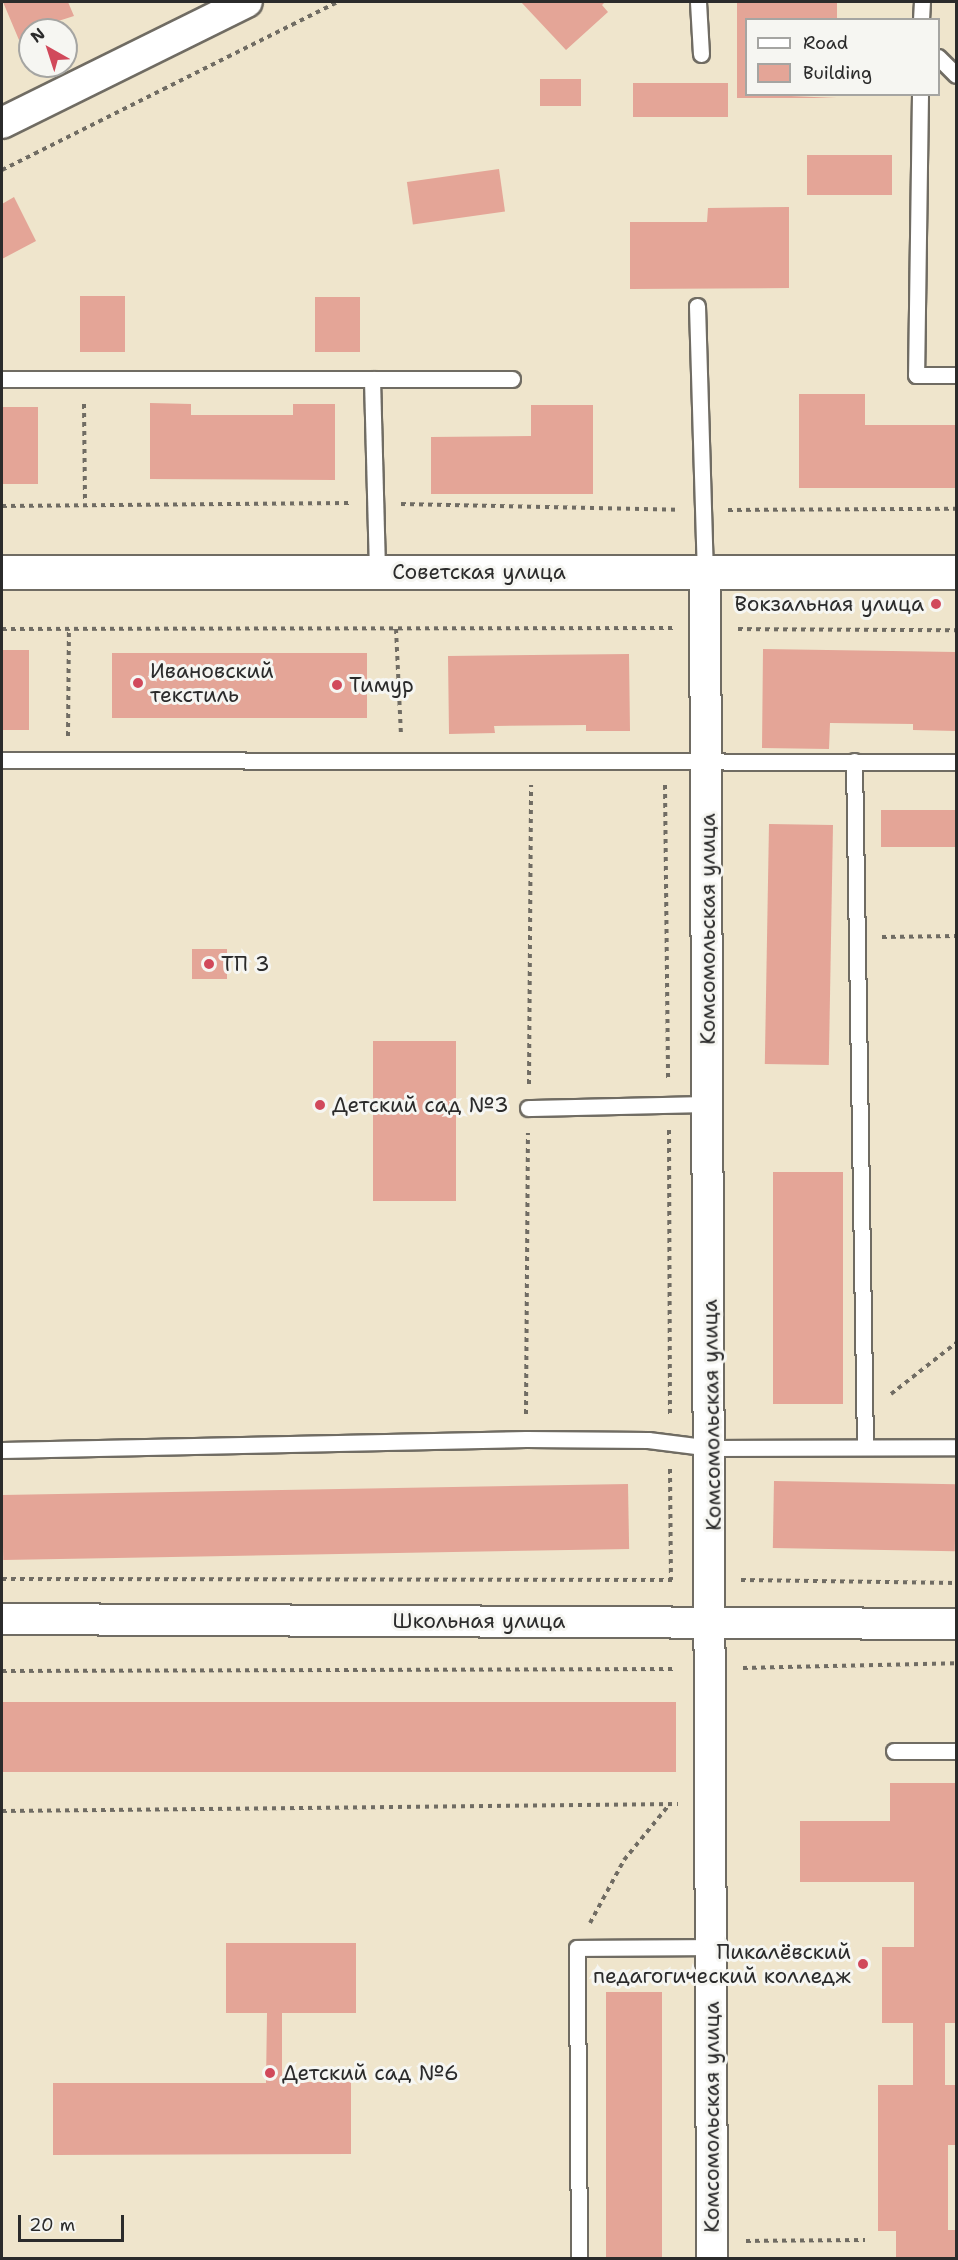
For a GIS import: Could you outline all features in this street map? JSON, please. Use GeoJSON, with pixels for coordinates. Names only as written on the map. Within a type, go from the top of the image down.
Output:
{"type":"FeatureCollection","features":[{"type":"Feature","properties":{"kind":"street"},"geometry":{"type":"LineString","coordinates":[[2,123],[247,2]]}},
{"type":"Feature","properties":{"kind":"street","name":"Советская улица"},"geometry":{"type":"LineString","coordinates":[[2,572],[957,572]]}},
{"type":"Feature","properties":{"kind":"street","name":"Комсомольская улица"},"geometry":{"type":"LineString","coordinates":[[705,572],[713,1580],[711,1669],[712,2259]]}},
{"type":"Feature","properties":{"kind":"street","name":"Школьная улица"},"geometry":{"type":"LineString","coordinates":[[2,1619],[957,1624]]}},
{"type":"Feature","properties":{"kind":"lane"},"geometry":{"type":"LineString","coordinates":[[698,2],[700,54]]}},
{"type":"Feature","properties":{"kind":"lane"},"geometry":{"type":"LineString","coordinates":[[921,2],[921,18]]}},
{"type":"Feature","properties":{"kind":"lane"},"geometry":{"type":"LineString","coordinates":[[940,58],[957,75]]}},
{"type":"Feature","properties":{"kind":"lane"},"geometry":{"type":"LineString","coordinates":[[920,96],[916,375],[957,375]]}},
{"type":"Feature","properties":{"kind":"lane"},"geometry":{"type":"LineString","coordinates":[[697,306],[705,572]]}},
{"type":"Feature","properties":{"kind":"lane"},"geometry":{"type":"LineString","coordinates":[[2,379],[512,379]]}},
{"type":"Feature","properties":{"kind":"lane"},"geometry":{"type":"LineString","coordinates":[[372,380],[377,572]]}},
{"type":"Feature","properties":{"kind":"lane"},"geometry":{"type":"LineString","coordinates":[[2,760],[957,762]]}},
{"type":"Feature","properties":{"kind":"lane"},"geometry":{"type":"LineString","coordinates":[[854,761],[865,1447]]}},
{"type":"Feature","properties":{"kind":"lane"},"geometry":{"type":"LineString","coordinates":[[528,1108],[709,1104]]}},
{"type":"Feature","properties":{"kind":"lane"},"geometry":{"type":"LineString","coordinates":[[2,1450],[525,1438],[670,1443],[711,1448],[957,1447]]}},
{"type":"Feature","properties":{"kind":"lane"},"geometry":{"type":"LineString","coordinates":[[894,1751],[957,1751]]}},
{"type":"Feature","properties":{"kind":"lane"},"geometry":{"type":"LineString","coordinates":[[579,2259],[577,1948],[712,1947]]}},
{"type":"Feature","properties":{"kind":"path"},"geometry":{"type":"LineString","coordinates":[[2,170],[338,2]]}},
{"type":"Feature","properties":{"kind":"path"},"geometry":{"type":"LineString","coordinates":[[83,379],[85,503]]}},
{"type":"Feature","properties":{"kind":"path"},"geometry":{"type":"LineString","coordinates":[[2,506],[85,503],[375,503],[704,510],[957,509]]}},
{"type":"Feature","properties":{"kind":"path"},"geometry":{"type":"LineString","coordinates":[[2,629],[957,630]]}},
{"type":"Feature","properties":{"kind":"path"},"geometry":{"type":"LineString","coordinates":[[68,760],[69,629]]}},
{"type":"Feature","properties":{"kind":"path"},"geometry":{"type":"LineString","coordinates":[[396,629],[402,760]]}},
{"type":"Feature","properties":{"kind":"path"},"geometry":{"type":"LineString","coordinates":[[665,760],[671,1580]]}},
{"type":"Feature","properties":{"kind":"path"},"geometry":{"type":"LineString","coordinates":[[857,937],[957,936]]}},
{"type":"Feature","properties":{"kind":"path"},"geometry":{"type":"LineString","coordinates":[[864,1414],[957,1343]]}},
{"type":"Feature","properties":{"kind":"path"},"geometry":{"type":"LineString","coordinates":[[2,1579],[957,1582]]}},
{"type":"Feature","properties":{"kind":"path"},"geometry":{"type":"LineString","coordinates":[[2,1671],[711,1669],[957,1663]]}},
{"type":"Feature","properties":{"kind":"path"},"geometry":{"type":"LineString","coordinates":[[2,1811],[712,1803]]}},
{"type":"Feature","properties":{"kind":"path"},"geometry":{"type":"LineString","coordinates":[[577,1948],[624,1860],[669,1804]]}},
{"type":"Feature","properties":{"kind":"path"},"geometry":{"type":"LineString","coordinates":[[737,2241],[865,2240]]}},
{"type":"Feature","properties":{"kind":"building"},"geometry":{"type":"Polygon","coordinates":[[[3,2],[68,2],[74,16],[18,18],[18,38],[3,2]]]}},
{"type":"Feature","properties":{"kind":"building"},"geometry":{"type":"Polygon","coordinates":[[[521,2],[605,2],[602,5],[608,12],[566,50],[521,2]]]}},
{"type":"Feature","properties":{"kind":"building"},"geometry":{"type":"Polygon","coordinates":[[[737,2],[837,2],[837,18],[745,18],[745,96],[837,98],[737,98],[737,2]]]}},
{"type":"Feature","properties":{"kind":"building"},"geometry":{"type":"Polygon","coordinates":[[[540,79],[581,79],[581,106],[540,106],[540,79]]]}},
{"type":"Feature","properties":{"kind":"building"},"geometry":{"type":"Polygon","coordinates":[[[633,83],[728,83],[728,117],[633,117],[633,83]]]}},
{"type":"Feature","properties":{"kind":"building"},"geometry":{"type":"Polygon","coordinates":[[[807,155],[892,155],[892,195],[807,195],[807,155]]]}},
{"type":"Feature","properties":{"kind":"building"},"geometry":{"type":"Polygon","coordinates":[[[499,169],[505,212],[413,225],[407,182],[499,169]]]}},
{"type":"Feature","properties":{"kind":"building"},"geometry":{"type":"Polygon","coordinates":[[[14,197],[36,241],[2,259],[2,204],[14,197]]]}},
{"type":"Feature","properties":{"kind":"building"},"geometry":{"type":"Polygon","coordinates":[[[789,207],[789,288],[630,289],[630,222],[707,222],[708,208],[789,207]]]}},
{"type":"Feature","properties":{"kind":"building"},"geometry":{"type":"Polygon","coordinates":[[[80,296],[125,296],[125,352],[80,352],[80,296]]]}},
{"type":"Feature","properties":{"kind":"building"},"geometry":{"type":"Polygon","coordinates":[[[315,297],[360,297],[360,352],[315,352],[315,297]]]}},
{"type":"Feature","properties":{"kind":"building"},"geometry":{"type":"Polygon","coordinates":[[[799,394],[865,394],[865,425],[956,425],[956,488],[799,488],[799,394]]]}},
{"type":"Feature","properties":{"kind":"building"},"geometry":{"type":"Polygon","coordinates":[[[150,403],[191,404],[191,415],[293,415],[293,404],[335,404],[335,480],[150,479],[150,403]]]}},
{"type":"Feature","properties":{"kind":"building"},"geometry":{"type":"Polygon","coordinates":[[[531,405],[593,405],[593,494],[431,494],[431,437],[531,436],[531,405]]]}},
{"type":"Feature","properties":{"kind":"building"},"geometry":{"type":"Polygon","coordinates":[[[2,407],[38,407],[38,484],[2,484],[2,407]]]}},
{"type":"Feature","properties":{"kind":"building"},"geometry":{"type":"Polygon","coordinates":[[[763,649],[956,652],[956,731],[913,730],[913,724],[830,723],[829,749],[762,748],[763,649]]]}},
{"type":"Feature","properties":{"kind":"building"},"geometry":{"type":"Polygon","coordinates":[[[2,650],[29,650],[29,730],[2,730],[2,650]]]}},
{"type":"Feature","properties":{"kind":"building"},"geometry":{"type":"Polygon","coordinates":[[[112,653],[367,653],[367,718],[112,718],[112,653]]]}},
{"type":"Feature","properties":{"kind":"building"},"geometry":{"type":"Polygon","coordinates":[[[629,654],[630,731],[586,731],[586,725],[494,726],[495,733],[449,734],[448,656],[629,654]]]}},
{"type":"Feature","properties":{"kind":"building"},"geometry":{"type":"Polygon","coordinates":[[[881,810],[956,810],[956,847],[881,847],[881,810]]]}},
{"type":"Feature","properties":{"kind":"building"},"geometry":{"type":"Polygon","coordinates":[[[769,824],[833,825],[829,1065],[765,1064],[769,824]]]}},
{"type":"Feature","properties":{"kind":"building","name":"ТП 3"},"geometry":{"type":"Polygon","coordinates":[[[192,949],[227,949],[227,979],[192,979],[192,949]]]}},
{"type":"Feature","properties":{"kind":"building"},"geometry":{"type":"Polygon","coordinates":[[[373,1041],[456,1041],[456,1201],[373,1201],[373,1041]]]}},
{"type":"Feature","properties":{"kind":"building"},"geometry":{"type":"Polygon","coordinates":[[[773,1172],[843,1172],[843,1404],[773,1404],[773,1172]]]}},
{"type":"Feature","properties":{"kind":"building"},"geometry":{"type":"Polygon","coordinates":[[[774,1481],[956,1484],[955,1551],[773,1548],[774,1481]]]}},
{"type":"Feature","properties":{"kind":"building"},"geometry":{"type":"Polygon","coordinates":[[[628,1484],[629,1549],[3,1560],[2,1495],[628,1484]]]}},
{"type":"Feature","properties":{"kind":"building"},"geometry":{"type":"Polygon","coordinates":[[[2,1702],[676,1702],[676,1772],[2,1772],[2,1702]]]}},
{"type":"Feature","properties":{"kind":"building"},"geometry":{"type":"Polygon","coordinates":[[[890,1783],[956,1783],[956,2023],[945,2023],[945,2085],[956,2085],[956,2145],[948,2145],[948,2230],[956,2230],[956,2258],[896,2258],[896,2231],[878,2231],[878,2085],[913,2085],[913,2023],[882,2023],[882,1947],[914,1947],[914,1882],[800,1882],[800,1821],[890,1821],[890,1783]]]}},
{"type":"Feature","properties":{"kind":"building"},"geometry":{"type":"Polygon","coordinates":[[[226,1943],[356,1943],[356,2013],[282,2013],[282,2082],[351,2082],[351,2154],[53,2155],[53,2083],[266,2083],[267,2013],[226,2013],[226,1943]]]}},
{"type":"Feature","properties":{"kind":"building"},"geometry":{"type":"Polygon","coordinates":[[[606,1992],[662,1992],[662,2258],[606,2258],[606,1992]]]}},
{"type":"Feature","properties":{"kind":"place","name":"Вокзальная улица"},"geometry":{"type":"Point","coordinates":[936,604]}},
{"type":"Feature","properties":{"kind":"place","name":"Ивановский текстиль"},"geometry":{"type":"Point","coordinates":[138,683]}},
{"type":"Feature","properties":{"kind":"place","name":"Тимур"},"geometry":{"type":"Point","coordinates":[337,685]}},
{"type":"Feature","properties":{"kind":"place","name":"ТП 3"},"geometry":{"type":"Point","coordinates":[209,964]}},
{"type":"Feature","properties":{"kind":"place","name":"Детский сад №3"},"geometry":{"type":"Point","coordinates":[320,1105]}},
{"type":"Feature","properties":{"kind":"place","name":"Пикалёвский педагогический колледж"},"geometry":{"type":"Point","coordinates":[863,1964]}},
{"type":"Feature","properties":{"kind":"place","name":"Детский сад №6"},"geometry":{"type":"Point","coordinates":[270,2073]}}]}
